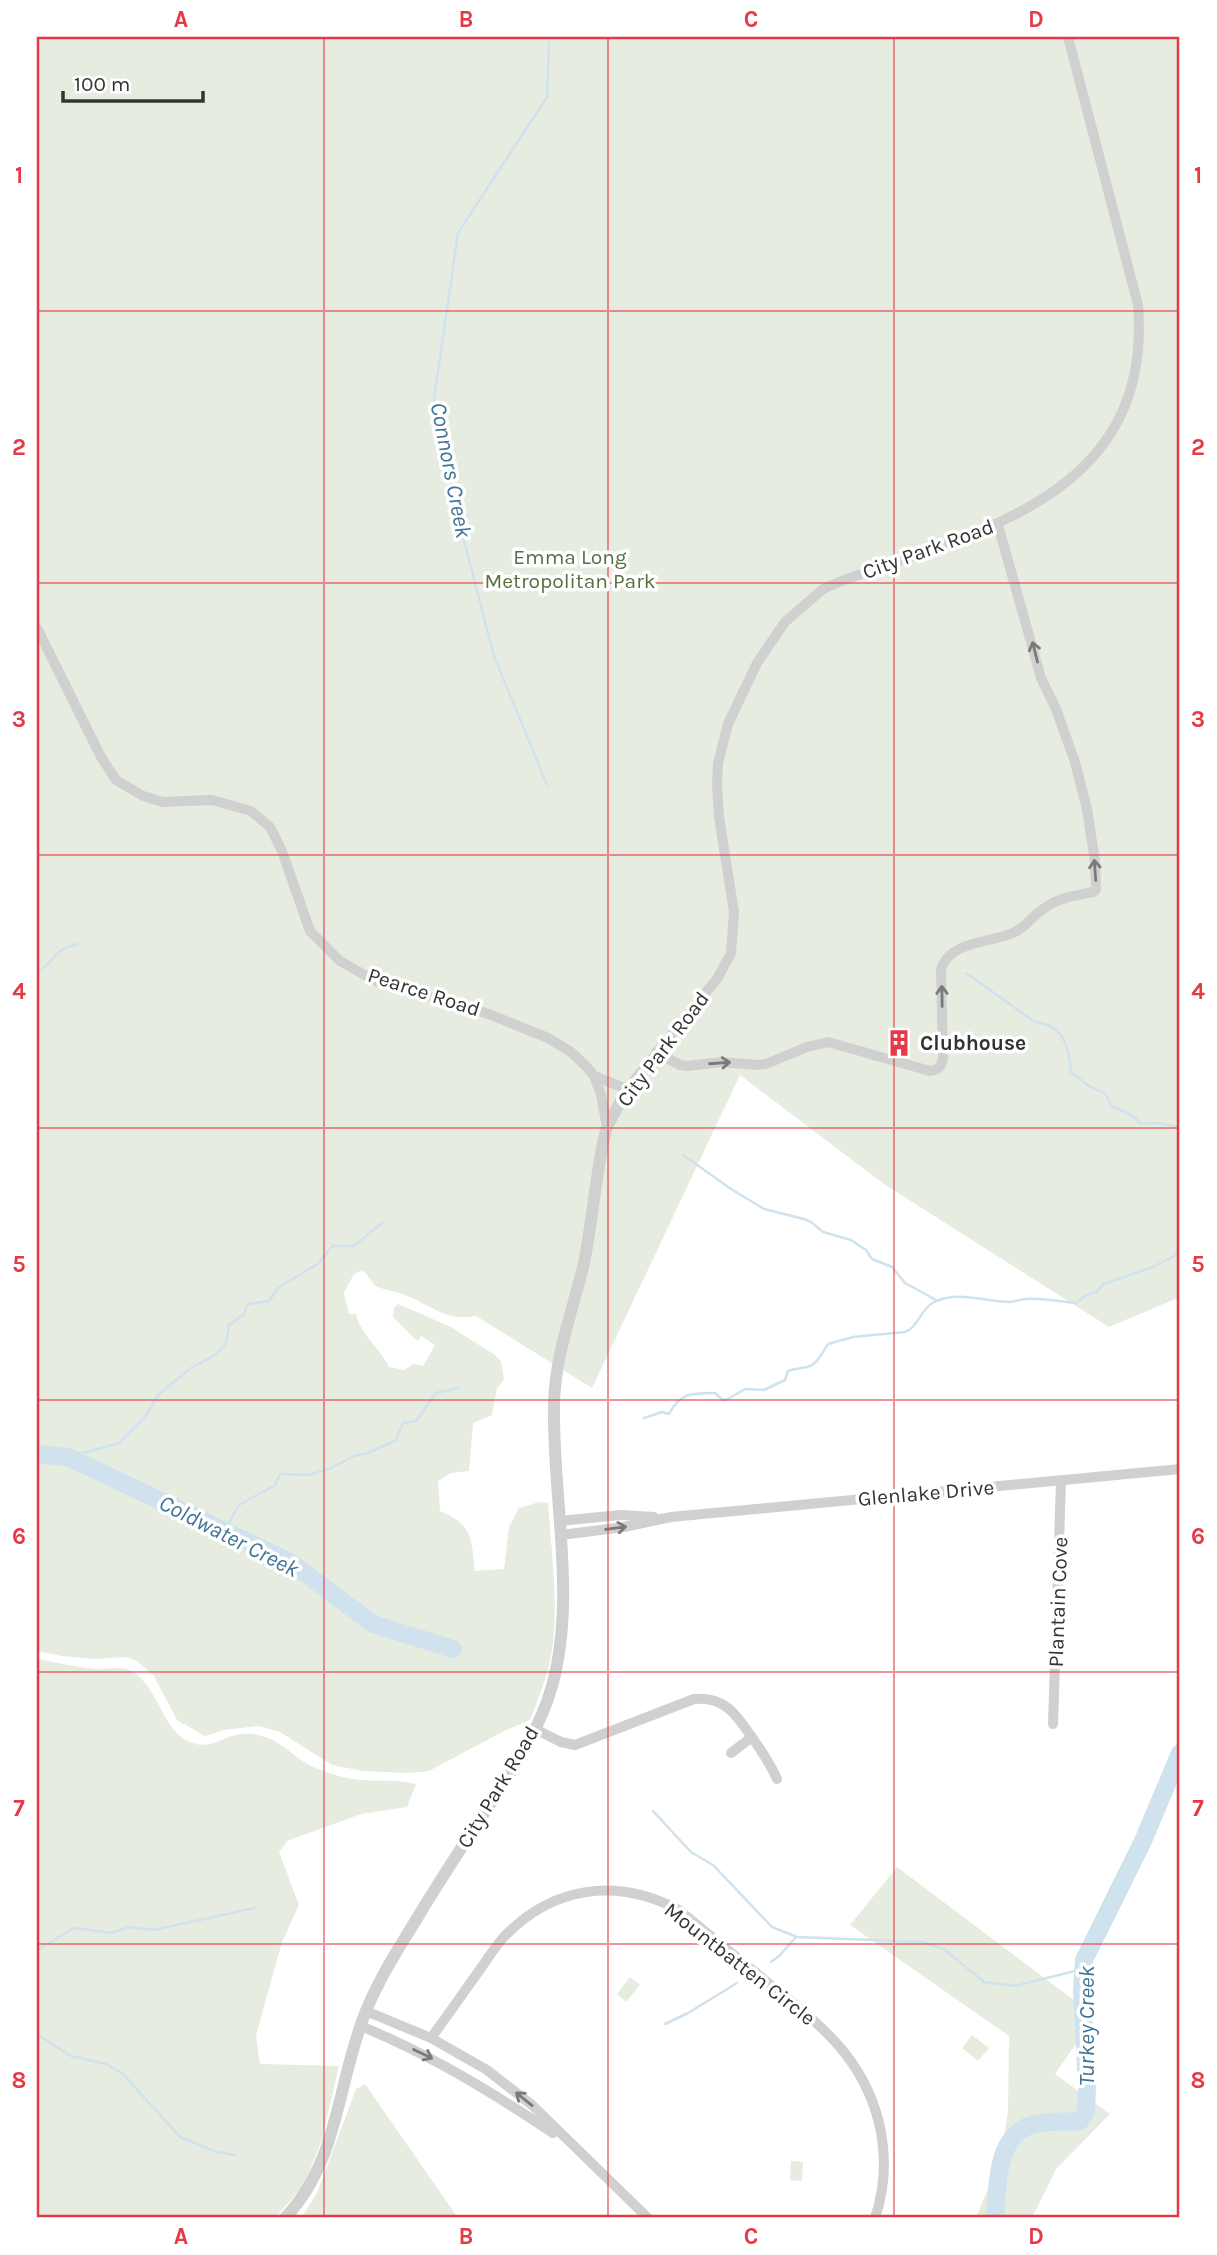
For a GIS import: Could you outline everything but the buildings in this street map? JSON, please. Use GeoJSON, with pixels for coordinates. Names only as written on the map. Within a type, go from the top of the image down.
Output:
{"type":"FeatureCollection","features":[{"type":"Feature","properties":{"kind":"street","name":"City Park Road"},"geometry":{"type":"LineString","coordinates":[[285,2218],[304,2197],[321,2165],[366,2011],[396,1951],[522,1754],[552,1688],[560,1646],[562,1588],[554,1429],[556,1378],[584,1262],[607,1126],[627,1089],[717,979],[731,953],[734,912],[719,817],[718,763],[728,724],[739,698],[772,639],[785,622],[823,589],[998,525],[1032,506],[1086,465],[1110,436],[1128,399],[1137,362],[1138,305],[1068,37]]}},
{"type":"Feature","properties":{"kind":"street"},"geometry":{"type":"LineString","coordinates":[[656,1052],[687,1066],[722,1062],[757,1065],[828,1042],[887,1060],[936,1070],[941,1067],[943,1059],[942,969],[948,956],[961,948],[1015,932],[1052,902],[1096,890],[1087,809],[1075,762],[1056,709],[1041,678],[998,525]]}},
{"type":"Feature","properties":{"kind":"street","name":"Pearce Road"},"geometry":{"type":"LineString","coordinates":[[37,628],[101,757],[116,780],[143,796],[163,802],[212,800],[251,811],[270,827],[282,851],[310,932],[340,961],[375,981],[489,1014],[548,1038],[571,1052],[594,1076],[601,1094],[607,1126]]}},
{"type":"Feature","properties":{"kind":"street"},"geometry":{"type":"LineString","coordinates":[[594,1076],[627,1089]]}},
{"type":"Feature","properties":{"kind":"street","name":"Glenlake Drive"},"geometry":{"type":"LineString","coordinates":[[561,1535],[624,1527],[671,1517],[1180,1469]]}},
{"type":"Feature","properties":{"kind":"street","name":"Plantain Cove"},"geometry":{"type":"LineString","coordinates":[[1053,1724],[1061,1481]]}},
{"type":"Feature","properties":{"kind":"street","name":"Glenlake Drive"},"geometry":{"type":"LineString","coordinates":[[560,1521],[620,1515],[671,1517]]}},
{"type":"Feature","properties":{"kind":"street"},"geometry":{"type":"LineString","coordinates":[[535,1729],[561,1742],[575,1745],[694,1699],[707,1698],[734,1712],[770,1762],[777,1779]]}},
{"type":"Feature","properties":{"kind":"street"},"geometry":{"type":"LineString","coordinates":[[731,1753],[752,1737]]}},
{"type":"Feature","properties":{"kind":"street","name":"Mountbatten Circle"},"geometry":{"type":"LineString","coordinates":[[431,2038],[502,1938],[552,1901],[575,1893],[619,1890],[662,1902],[679,1910],[811,2017],[845,2053],[877,2109],[883,2134],[882,2181],[875,2218]]}},
{"type":"Feature","properties":{"kind":"street"},"geometry":{"type":"LineString","coordinates":[[366,2011],[431,2038],[487,2070],[532,2105],[648,2218]]}},
{"type":"Feature","properties":{"kind":"street"},"geometry":{"type":"LineString","coordinates":[[361,2026],[436,2060],[573,2146]]}},
{"type":"Feature","properties":{"kind":"green space","name":"Emma Long Metropolitan Park"},"geometry":{"type":"Polygon","coordinates":[[[37,37],[1180,37],[1180,1297],[1109,1327],[884,1184],[740,1075],[592,1388],[476,1316],[446,1314],[403,1294],[376,1286],[365,1272],[354,1274],[344,1293],[349,1314],[356,1314],[362,1329],[389,1367],[404,1370],[414,1364],[423,1366],[435,1345],[421,1336],[416,1340],[393,1317],[394,1308],[398,1304],[451,1327],[501,1361],[504,1380],[497,1388],[492,1415],[473,1423],[469,1471],[451,1473],[438,1481],[440,1511],[459,1522],[469,1534],[475,1571],[504,1569],[509,1527],[519,1508],[539,1502],[548,1503],[554,1591],[553,1643],[547,1673],[530,1720],[429,1771],[363,1771],[332,1765],[280,1732],[259,1726],[224,1730],[205,1736],[177,1720],[154,1676],[137,1661],[126,1657],[95,1659],[37,1651],[37,37]]]}},
{"type":"Feature","properties":{"kind":"green space"},"geometry":{"type":"Polygon","coordinates":[[[37,1659],[88,1668],[122,1668],[131,1671],[149,1688],[175,1731],[196,1744],[210,1744],[244,1733],[252,1734],[276,1742],[307,1764],[332,1774],[347,1778],[416,1784],[407,1807],[361,1814],[287,1841],[279,1852],[299,1905],[282,1942],[256,2035],[260,2064],[339,2066],[322,2139],[304,2185],[275,2218],[37,2218],[37,1659]]]}},
{"type":"Feature","properties":{"kind":"green space"},"geometry":{"type":"Polygon","coordinates":[[[897,1867],[1095,2016],[1055,2074],[1110,2114],[1056,2169],[1032,2218],[976,2218],[1001,2155],[1008,2112],[1009,2036],[850,1925],[897,1867]]]}},
{"type":"Feature","properties":{"kind":"green space"},"geometry":{"type":"Polygon","coordinates":[[[630,1977],[640,1985],[626,2002],[617,1994],[630,1977]]]}},
{"type":"Feature","properties":{"kind":"green space"},"geometry":{"type":"Polygon","coordinates":[[[972,2035],[989,2048],[978,2061],[962,2048],[972,2035]]]}},
{"type":"Feature","properties":{"kind":"green space"},"geometry":{"type":"Polygon","coordinates":[[[365,2084],[458,2218],[301,2218],[317,2193],[356,2089],[365,2084]]]}},
{"type":"Feature","properties":{"kind":"green space"},"geometry":{"type":"Polygon","coordinates":[[[791,2161],[803,2162],[802,2181],[790,2180],[791,2161]]]}},
{"type":"Feature","properties":{"kind":"waterway","name":"Connors Creek"},"geometry":{"type":"LineString","coordinates":[[547,785],[494,656],[453,498],[434,399],[458,233],[547,97],[549,42]]}},
{"type":"Feature","properties":{"kind":"waterway"},"geometry":{"type":"LineString","coordinates":[[37,973],[59,952],[78,944]]}},
{"type":"Feature","properties":{"kind":"waterway"},"geometry":{"type":"LineString","coordinates":[[966,973],[1035,1022],[1045,1024],[1059,1033],[1069,1054],[1071,1072],[1104,1093],[1111,1106],[1132,1115],[1141,1124],[1157,1123],[1180,1127]]}},
{"type":"Feature","properties":{"kind":"waterway"},"geometry":{"type":"LineString","coordinates":[[683,1155],[764,1209],[804,1219],[823,1232],[851,1240],[866,1250],[872,1259],[892,1267],[905,1283],[936,1300]]}},
{"type":"Feature","properties":{"kind":"waterway"},"geometry":{"type":"LineString","coordinates":[[68,1457],[119,1443],[145,1417],[158,1395],[191,1368],[215,1355],[226,1344],[229,1325],[243,1315],[248,1304],[269,1301],[278,1288],[319,1263],[332,1246],[354,1246],[383,1222]]}},
{"type":"Feature","properties":{"kind":"waterway"},"geometry":{"type":"LineString","coordinates":[[644,1418],[662,1412],[669,1414],[678,1401],[688,1395],[715,1393],[723,1400],[745,1389],[764,1390],[785,1380],[788,1371],[814,1364],[828,1344],[853,1337],[910,1330],[929,1305],[943,1299],[962,1297],[1001,1302],[1038,1299],[1076,1303],[1086,1295],[1096,1292],[1104,1284],[1155,1266],[1174,1256],[1180,1249]]}},
{"type":"Feature","properties":{"kind":"waterway"},"geometry":{"type":"LineString","coordinates":[[224,1531],[239,1505],[275,1485],[280,1474],[308,1475],[329,1469],[396,1440],[403,1423],[416,1421],[436,1393],[459,1388]]}},
{"type":"Feature","properties":{"kind":"waterway","name":"Coldwater Creek"},"geometry":{"type":"LineString","coordinates":[[37,1454],[68,1457],[290,1562],[373,1624],[453,1649]]}},
{"type":"Feature","properties":{"kind":"waterway","name":"Turkey Creek"},"geometry":{"type":"LineString","coordinates":[[995,2218],[1001,2162],[1012,2138],[1022,2129],[1035,2124],[1080,2121],[1086,2112],[1082,1990],[1084,1960],[1143,1841],[1180,1753]]}},
{"type":"Feature","properties":{"kind":"waterway"},"geometry":{"type":"LineString","coordinates":[[653,1811],[691,1852],[713,1865],[772,1927],[797,1937],[923,1942],[944,1949],[984,1982],[1015,1986],[1083,1969]]}},
{"type":"Feature","properties":{"kind":"waterway"},"geometry":{"type":"LineString","coordinates":[[37,1950],[74,1928],[112,1933],[127,1927],[154,1930],[254,1908]]}},
{"type":"Feature","properties":{"kind":"waterway"},"geometry":{"type":"LineString","coordinates":[[771,1962],[796,1937]]}},
{"type":"Feature","properties":{"kind":"waterway"},"geometry":{"type":"LineString","coordinates":[[665,2024],[737,1983]]}},
{"type":"Feature","properties":{"kind":"waterway"},"geometry":{"type":"LineString","coordinates":[[37,2034],[71,2056],[106,2064],[123,2074],[180,2137],[214,2151],[235,2155]]}},
{"type":"Feature","properties":{"kind":"place","name":"Clubhouse"},"geometry":{"type":"Point","coordinates":[899,1043]}}]}
